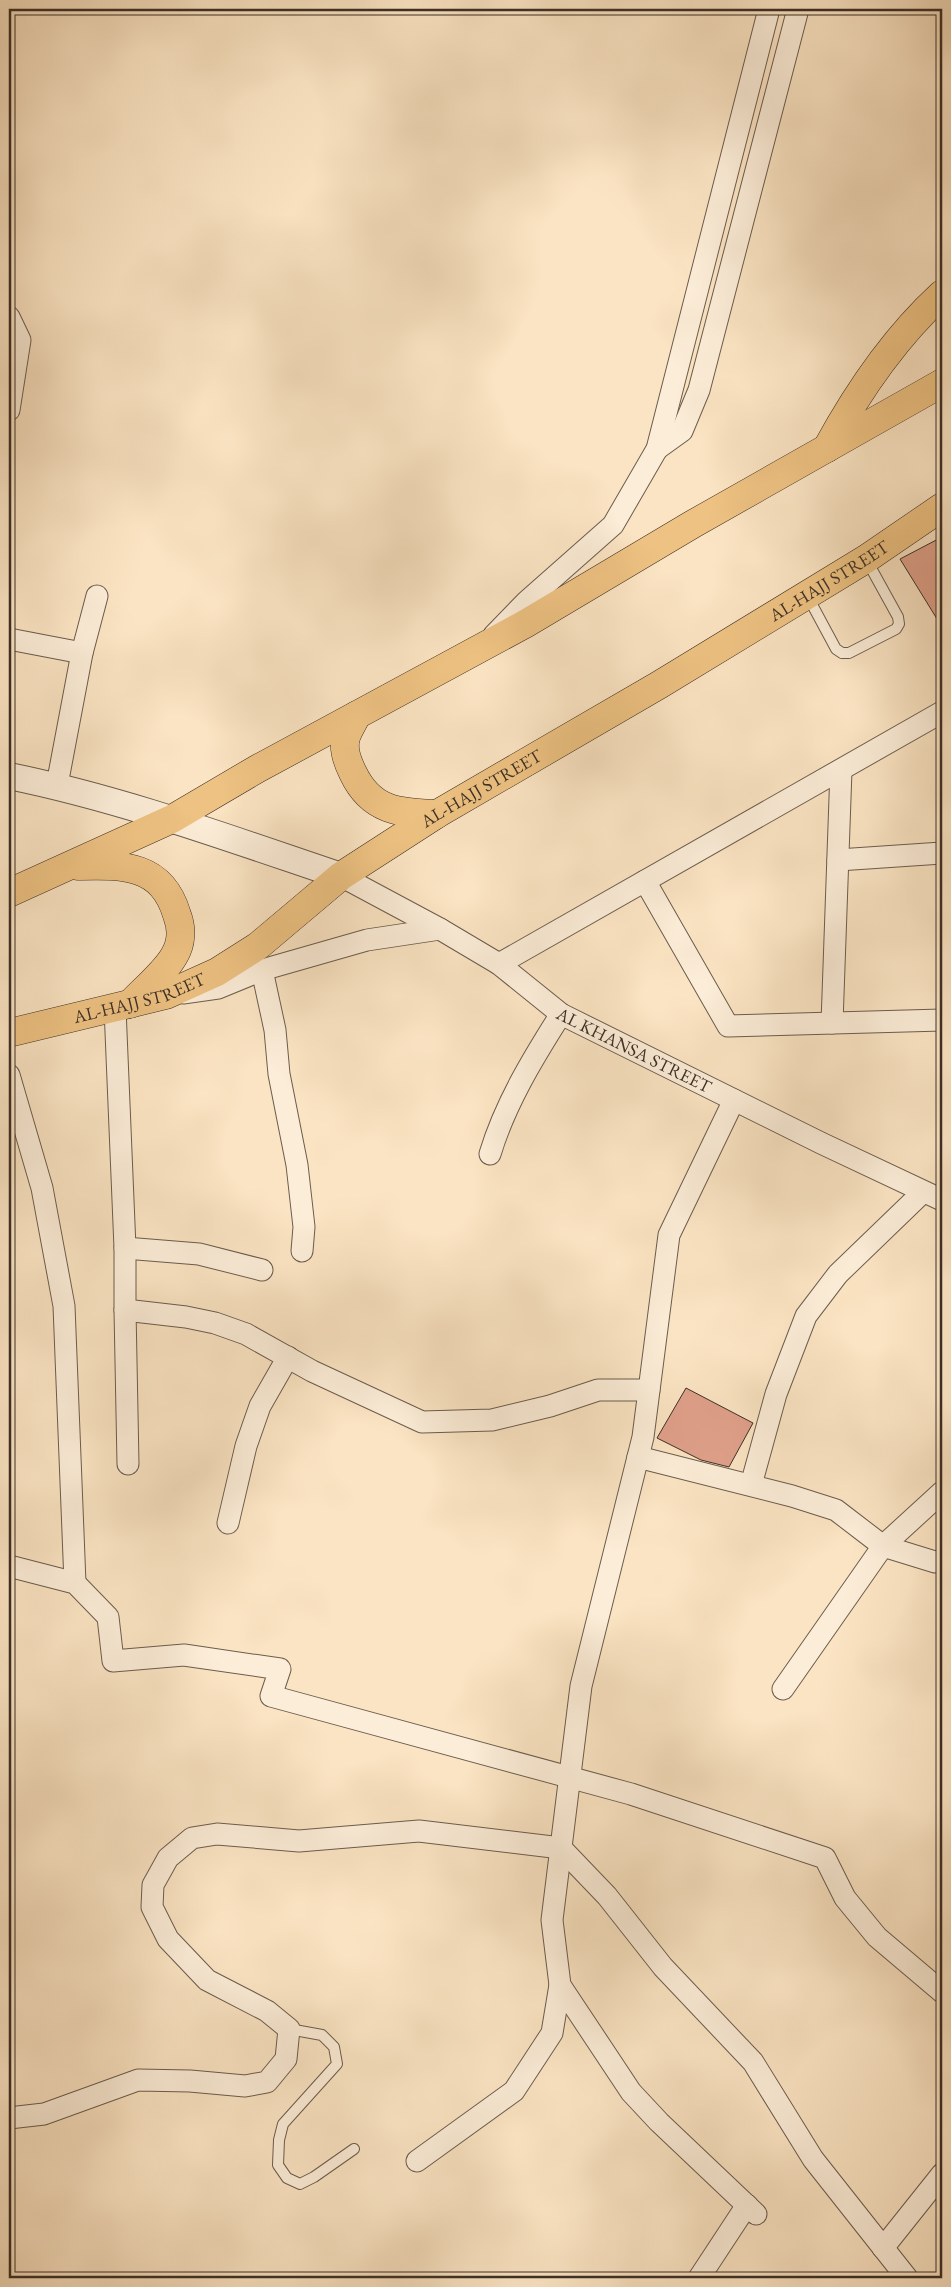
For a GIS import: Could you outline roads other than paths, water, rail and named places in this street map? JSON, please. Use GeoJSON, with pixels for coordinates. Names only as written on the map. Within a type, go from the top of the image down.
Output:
{"type":"FeatureCollection","features":[{"type":"Feature","properties":{"kind":"main road"},"geometry":{"type":"LineString","coordinates":[[827,448],[874,371],[915,321],[942,294]]}},
{"type":"Feature","properties":{"kind":"main road"},"geometry":{"type":"LineString","coordinates":[[9,893],[172,819],[257,769],[483,646],[942,382]]}},
{"type":"Feature","properties":{"kind":"main road","name":"AL-HAJJ STREET"},"geometry":{"type":"LineString","coordinates":[[9,1034],[166,995],[217,972],[258,946],[341,876],[437,814],[659,685],[866,559],[942,507]]}},
{"type":"Feature","properties":{"kind":"main road"},"geometry":{"type":"LineString","coordinates":[[357,715],[344,743],[349,766],[360,787],[372,800],[387,808],[408,814],[437,814]]}},
{"type":"Feature","properties":{"kind":"main road"},"geometry":{"type":"LineString","coordinates":[[71,866],[126,866],[153,876],[165,888],[174,904],[181,926],[180,941],[174,956],[122,1006]]}},
{"type":"Feature","properties":{"kind":"street"},"geometry":{"type":"LineString","coordinates":[[483,646],[527,601],[613,524],[657,449],[769,9]]}},
{"type":"Feature","properties":{"kind":"street"},"geometry":{"type":"LineString","coordinates":[[657,449],[682,431],[699,390],[798,9]]}},
{"type":"Feature","properties":{"kind":"street"},"geometry":{"type":"LineString","coordinates":[[9,317],[20,340],[9,410]]}},
{"type":"Feature","properties":{"kind":"street"},"geometry":{"type":"LineString","coordinates":[[57,785],[82,653],[98,596]]}},
{"type":"Feature","properties":{"kind":"street"},"geometry":{"type":"LineString","coordinates":[[9,639],[82,653]]}},
{"type":"Feature","properties":{"kind":"street"},"geometry":{"type":"LineString","coordinates":[[498,964],[942,712]]}},
{"type":"Feature","properties":{"kind":"street"},"geometry":{"type":"LineString","coordinates":[[832,1023],[841,770]]}},
{"type":"Feature","properties":{"kind":"street"},"geometry":{"type":"LineString","coordinates":[[9,776],[57,785],[172,819],[341,876]]}},
{"type":"Feature","properties":{"kind":"street"},"geometry":{"type":"LineString","coordinates":[[838,860],[942,853]]}},
{"type":"Feature","properties":{"kind":"street","name":"AL KHANSA STREET"},"geometry":{"type":"LineString","coordinates":[[341,876],[440,929],[498,964],[561,1014],[942,1200]]}},
{"type":"Feature","properties":{"kind":"street"},"geometry":{"type":"LineString","coordinates":[[644,882],[728,1026],[942,1020]]}},
{"type":"Feature","properties":{"kind":"street"},"geometry":{"type":"LineString","coordinates":[[166,995],[218,988],[262,970],[367,940],[440,929]]}},
{"type":"Feature","properties":{"kind":"street"},"geometry":{"type":"LineString","coordinates":[[262,970],[275,1030],[278,1074],[297,1165],[304,1226],[302,1251]]}},
{"type":"Feature","properties":{"kind":"street"},"geometry":{"type":"LineString","coordinates":[[122,1006],[128,1464]]}},
{"type":"Feature","properties":{"kind":"street"},"geometry":{"type":"LineString","coordinates":[[490,1154],[498,1126],[533,1057],[561,1014]]}},
{"type":"Feature","properties":{"kind":"street"},"geometry":{"type":"LineString","coordinates":[[9,1075],[42,1188],[64,1306],[75,1583]]}},
{"type":"Feature","properties":{"kind":"street"},"geometry":{"type":"LineString","coordinates":[[417,2161],[514,2091],[552,2033],[560,1985],[552,1920],[581,1686],[638,1457],[649,1390],[669,1236],[734,1100]]}},
{"type":"Feature","properties":{"kind":"street"},"geometry":{"type":"LineString","coordinates":[[751,1485],[776,1394],[806,1316],[838,1274],[923,1192]]}},
{"type":"Feature","properties":{"kind":"street"},"geometry":{"type":"LineString","coordinates":[[125,1248],[199,1254],[262,1270]]}},
{"type":"Feature","properties":{"kind":"street"},"geometry":{"type":"LineString","coordinates":[[125,1310],[215,1322],[246,1334],[312,1371],[422,1422],[492,1420],[550,1406],[598,1390],[649,1390]]}},
{"type":"Feature","properties":{"kind":"street"},"geometry":{"type":"LineString","coordinates":[[228,1523],[246,1446],[260,1406],[288,1357]]}},
{"type":"Feature","properties":{"kind":"street"},"geometry":{"type":"LineString","coordinates":[[638,1457],[751,1485],[836,1510],[883,1546],[935,1562],[942,1560]]}},
{"type":"Feature","properties":{"kind":"street"},"geometry":{"type":"LineString","coordinates":[[783,1689],[883,1546],[942,1492]]}},
{"type":"Feature","properties":{"kind":"street"},"geometry":{"type":"LineString","coordinates":[[9,1565],[75,1583],[108,1617],[113,1661],[184,1655],[280,1669],[271,1696],[570,1779],[631,1794],[825,1858],[845,1898],[877,1937],[942,1992]]}},
{"type":"Feature","properties":{"kind":"street"},"geometry":{"type":"LineString","coordinates":[[9,2118],[44,2114],[138,2080],[190,2080],[245,2086],[267,2082],[286,2059],[289,2029],[267,2011],[207,1980],[168,1939],[152,1907],[153,1885],[168,1858],[192,1838],[217,1834],[300,1840],[419,1831],[561,1848],[607,1896],[663,1967],[753,2062],[812,2159],[907,2278]]}},
{"type":"Feature","properties":{"kind":"street"},"geometry":{"type":"LineString","coordinates":[[560,1985],[631,2092],[659,2122],[751,2209],[699,2278]]}},
{"type":"Feature","properties":{"kind":"street"},"geometry":{"type":"LineString","coordinates":[[883,2248],[942,2174]]}},
{"type":"Feature","properties":{"kind":"lane"},"geometry":{"type":"LineString","coordinates":[[806,594],[836,649],[842,653],[849,653],[896,629],[899,624],[898,617],[866,559]]}},
{"type":"Feature","properties":{"kind":"lane"},"geometry":{"type":"LineString","coordinates":[[289,2029],[322,2035],[334,2047],[337,2064],[283,2124],[279,2140],[278,2165],[287,2178],[300,2184],[314,2177],[354,2148]]}}]}
